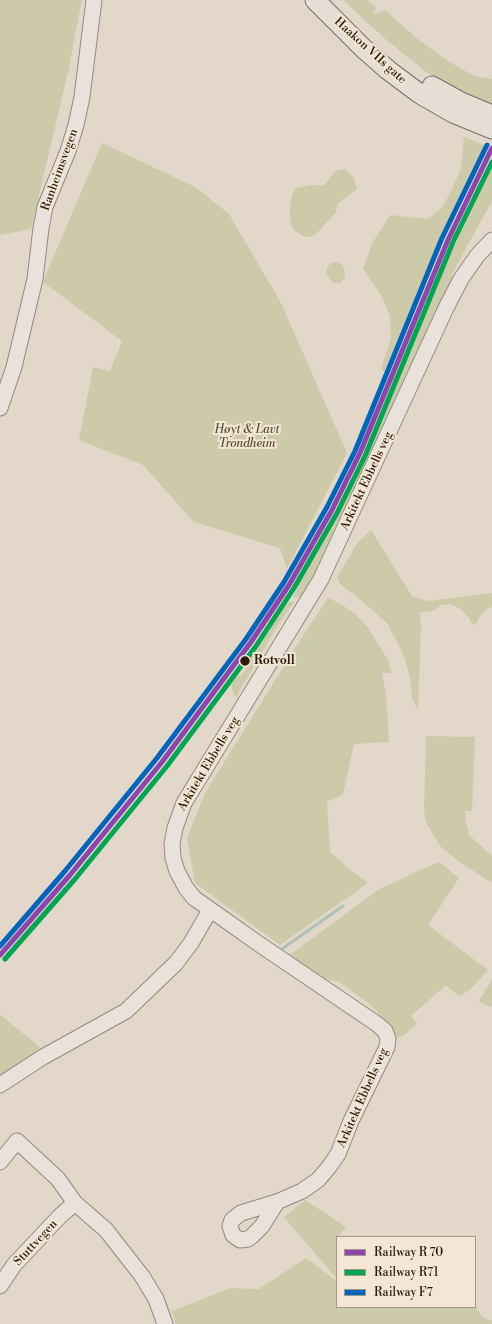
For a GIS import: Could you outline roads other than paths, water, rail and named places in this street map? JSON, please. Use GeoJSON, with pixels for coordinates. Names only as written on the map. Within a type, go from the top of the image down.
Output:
{"type":"FeatureCollection","features":[{"type":"Feature","properties":{"kind":"main road","name":"Haakon VIIs gate"},"geometry":{"type":"LineString","coordinates":[[315,0],[363,48],[388,70],[420,94],[453,113],[492,129]]}},
{"type":"Feature","properties":{"kind":"main road","name":"Haakon VIIs gate"},"geometry":{"type":"LineString","coordinates":[[333,0],[372,39],[396,60],[429,84],[461,102],[492,115]]}},
{"type":"Feature","properties":{"kind":"street","name":"Ranheimsvegen"},"geometry":{"type":"LineString","coordinates":[[0,408],[14,367],[35,279],[45,207],[68,151],[76,125],[82,97],[94,0]]}},
{"type":"Feature","properties":{"kind":"street","name":"Arkitekt Ebbells veg"},"geometry":{"type":"LineString","coordinates":[[277,1202],[302,1191],[318,1180],[338,1154],[351,1121],[387,1047],[388,1038],[385,1031],[371,1019],[210,910],[190,893],[180,878],[174,858],[172,844],[178,816],[184,803],[321,580],[446,308],[461,280],[477,256],[492,240]]}},
{"type":"Feature","properties":{"kind":"street"},"geometry":{"type":"LineString","coordinates":[[0,1085],[44,1057],[126,1011],[176,963],[191,943],[210,910]]}},
{"type":"Feature","properties":{"kind":"street"},"geometry":{"type":"LineString","coordinates":[[0,1162],[17,1141],[58,1179],[75,1203],[106,1230],[142,1276],[156,1299],[165,1324]]}},
{"type":"Feature","properties":{"kind":"street","name":"Stuttvegen"},"geometry":{"type":"LineString","coordinates":[[0,1286],[14,1266],[60,1216],[75,1203]]}},
{"type":"Feature","properties":{"kind":"waterway"},"geometry":{"type":"LineString","coordinates":[[279,951],[343,906]]}},
{"type":"Feature","properties":{"kind":"rail line","name":"F7"},"geometry":{"type":"LineString","coordinates":[[0,946],[65,871],[157,758],[246,639],[284,582],[327,507],[355,451],[442,238],[487,145]]}},
{"type":"Feature","properties":{"kind":"rail line","name":"R71"},"geometry":{"type":"LineString","coordinates":[[5,959],[75,879],[167,766],[256,646],[294,588],[337,513],[365,456],[453,242],[492,162]]}},
{"type":"Feature","properties":{"kind":"place","name":"Rotvoll"},"geometry":{"type":"Point","coordinates":[245,661]}},
{"type":"Feature","properties":{"kind":"park label","name":"Høyt & Lavt Trondheim"},"geometry":{"type":"Point","coordinates":[247,437]}}]}
